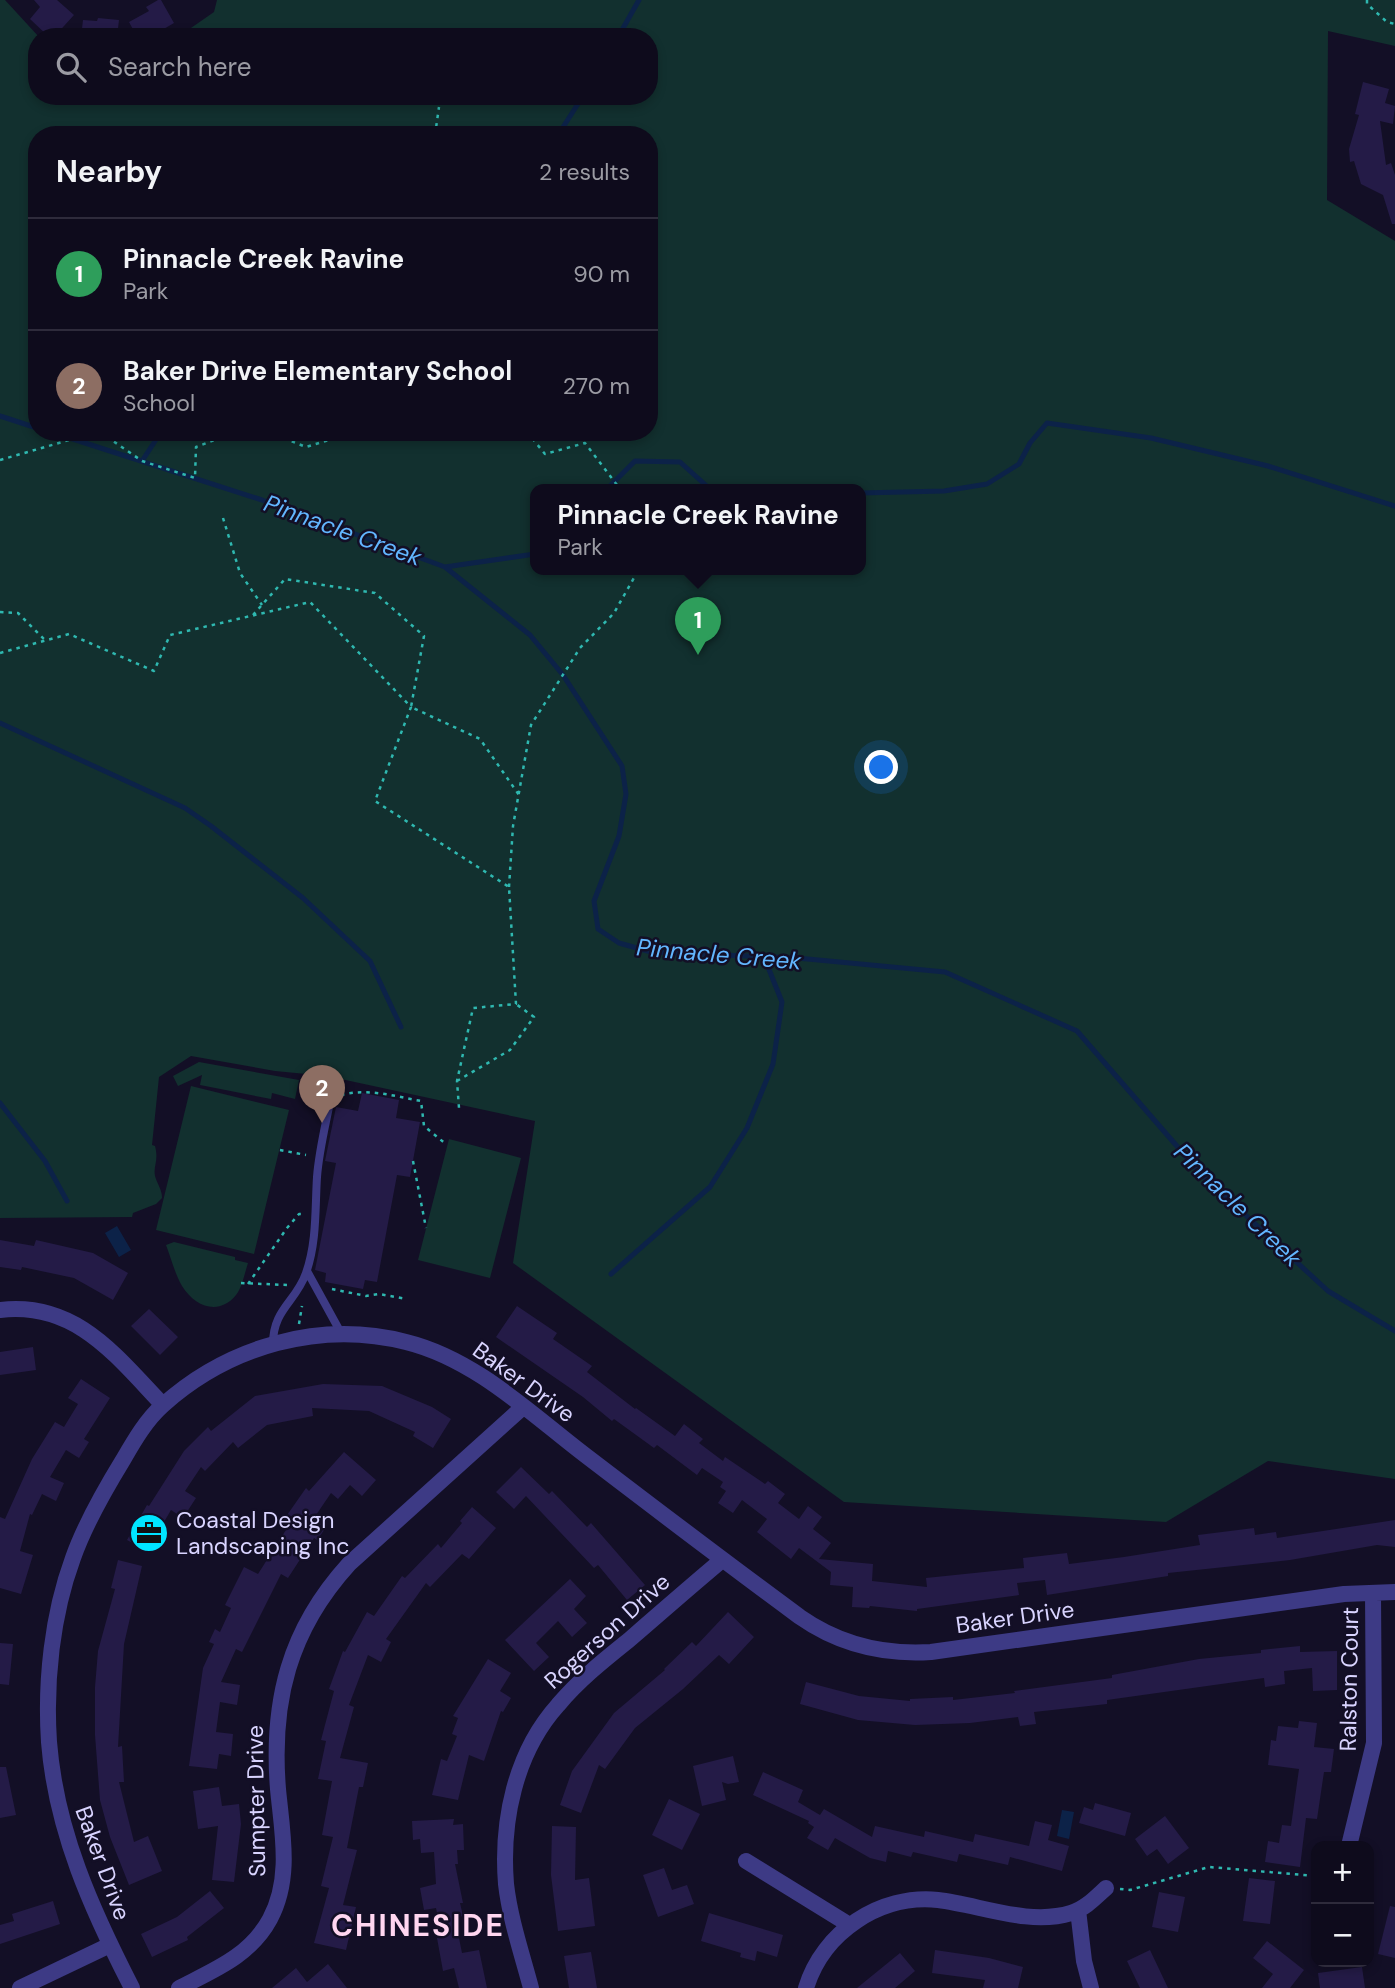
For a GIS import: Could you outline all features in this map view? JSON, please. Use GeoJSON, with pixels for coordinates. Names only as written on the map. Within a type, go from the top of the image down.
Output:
{"type":"FeatureCollection","features":[{"type":"Feature","properties":{"kind":"street"},"geometry":{"type":"LineString","coordinates":[[0,1310],[30,1308],[46,1311],[89,1333],[163,1405]]}},
{"type":"Feature","properties":{"kind":"street","name":"Baker Drive"},"geometry":{"type":"LineString","coordinates":[[132,1988],[82,1881],[56,1798],[49,1740],[52,1652],[59,1607],[73,1558],[108,1484],[150,1419],[163,1405],[220,1364],[273,1344],[299,1336],[341,1333],[400,1340],[433,1350],[473,1370],[813,1626],[856,1644],[900,1653],[931,1652],[1344,1594],[1395,1592]]}},
{"type":"Feature","properties":{"kind":"street","name":"Sumpter Drive"},"geometry":{"type":"LineString","coordinates":[[179,1988],[243,1953],[269,1921],[275,1908],[284,1863],[276,1752],[277,1716],[290,1660],[313,1608],[349,1564],[523,1407]]}},
{"type":"Feature","properties":{"kind":"street","name":"Rogerson Drive"},"geometry":{"type":"LineString","coordinates":[[531,1988],[511,1910],[505,1851],[512,1793],[528,1753],[546,1720],[581,1681],[722,1560]]}},
{"type":"Feature","properties":{"kind":"street","name":"Ralston Court"},"geometry":{"type":"LineString","coordinates":[[1350,1841],[1374,1743],[1373,1593]]}},
{"type":"Feature","properties":{"kind":"street"},"geometry":{"type":"LineString","coordinates":[[746,1861],[848,1924]]}},
{"type":"Feature","properties":{"kind":"street"},"geometry":{"type":"LineString","coordinates":[[806,1988],[826,1949],[848,1924],[877,1910],[919,1900],[936,1900],[1039,1916],[1063,1915],[1078,1910],[1106,1888]]}},
{"type":"Feature","properties":{"kind":"street"},"geometry":{"type":"LineString","coordinates":[[1078,1910],[1084,1961],[1091,1988]]}},
{"type":"Feature","properties":{"kind":"street"},"geometry":{"type":"LineString","coordinates":[[20,1988],[110,1945]]}},
{"type":"Feature","properties":{"kind":"lane"},"geometry":{"type":"LineString","coordinates":[[273,1344],[276,1319],[302,1283],[307,1271],[315,1217],[319,1158],[331,1097]]}},
{"type":"Feature","properties":{"kind":"lane"},"geometry":{"type":"LineString","coordinates":[[307,1271],[341,1333]]}},
{"type":"Feature","properties":{"kind":"path"},"geometry":{"type":"LineString","coordinates":[[1367,0],[1367,4],[1387,22],[1395,24]]}},
{"type":"Feature","properties":{"kind":"path"},"geometry":{"type":"LineString","coordinates":[[436,126],[439,107]]}},
{"type":"Feature","properties":{"kind":"path"},"geometry":{"type":"LineString","coordinates":[[0,460],[67,441]]}},
{"type":"Feature","properties":{"kind":"path"},"geometry":{"type":"LineString","coordinates":[[112,441],[142,461],[195,478],[196,447],[212,441]]}},
{"type":"Feature","properties":{"kind":"path"},"geometry":{"type":"LineString","coordinates":[[291,441],[306,447],[326,441]]}},
{"type":"Feature","properties":{"kind":"path"},"geometry":{"type":"LineString","coordinates":[[534,441],[545,454],[585,443],[616,484]]}},
{"type":"Feature","properties":{"kind":"path"},"geometry":{"type":"LineString","coordinates":[[223,518],[240,573],[262,605]]}},
{"type":"Feature","properties":{"kind":"path"},"geometry":{"type":"LineString","coordinates":[[516,1004],[509,887],[513,826],[531,725],[580,648],[614,612],[636,575]]}},
{"type":"Feature","properties":{"kind":"path"},"geometry":{"type":"LineString","coordinates":[[253,615],[285,579],[375,593],[424,636],[411,707],[376,802],[509,887]]}},
{"type":"Feature","properties":{"kind":"path"},"geometry":{"type":"LineString","coordinates":[[0,653],[69,634],[154,671],[170,635],[310,602],[411,707],[480,739],[519,795]]}},
{"type":"Feature","properties":{"kind":"path"},"geometry":{"type":"LineString","coordinates":[[0,612],[18,613],[45,640]]}},
{"type":"Feature","properties":{"kind":"path"},"geometry":{"type":"LineString","coordinates":[[457,1081],[510,1050],[534,1017],[516,1004],[473,1008],[457,1081],[458,1108]]}},
{"type":"Feature","properties":{"kind":"path"},"geometry":{"type":"LineString","coordinates":[[331,1097],[355,1091],[421,1101],[424,1126],[447,1145]]}},
{"type":"Feature","properties":{"kind":"path"},"geometry":{"type":"LineString","coordinates":[[280,1150],[319,1158]]}},
{"type":"Feature","properties":{"kind":"path"},"geometry":{"type":"LineString","coordinates":[[413,1161],[426,1228]]}},
{"type":"Feature","properties":{"kind":"path"},"geometry":{"type":"LineString","coordinates":[[248,1284],[299,1214],[315,1217]]}},
{"type":"Feature","properties":{"kind":"path"},"geometry":{"type":"LineString","coordinates":[[241,1283],[289,1286]]}},
{"type":"Feature","properties":{"kind":"path"},"geometry":{"type":"LineString","coordinates":[[325,1288],[366,1296],[379,1294],[407,1299]]}},
{"type":"Feature","properties":{"kind":"path"},"geometry":{"type":"LineString","coordinates":[[1106,1888],[1130,1889],[1209,1867],[1311,1875]]}},
{"type":"Feature","properties":{"kind":"green space"},"geometry":{"type":"Polygon","coordinates":[[[0,0],[5,0],[31,28],[28,28],[28,105],[658,105],[658,28],[191,28],[214,12],[217,0],[1395,0],[1395,46],[1328,31],[1327,200],[1395,241],[1395,1479],[1268,1461],[1166,1522],[844,1502],[513,1263],[535,1121],[327,1076],[275,1071],[191,1056],[159,1077],[152,1145],[156,1151],[155,1176],[162,1198],[156,1204],[133,1213],[132,1217],[0,1218],[0,0]]]}},
{"type":"Feature","properties":{"kind":"green space"},"geometry":{"type":"Polygon","coordinates":[[[199,1062],[299,1080],[295,1099],[272,1093],[271,1099],[200,1085],[202,1075],[178,1086],[173,1076],[199,1062]]]}},
{"type":"Feature","properties":{"kind":"green space"},"geometry":{"type":"Polygon","coordinates":[[[191,1086],[289,1110],[254,1254],[156,1230],[191,1086]]]}},
{"type":"Feature","properties":{"kind":"green space"},"geometry":{"type":"Polygon","coordinates":[[[449,1139],[521,1158],[490,1278],[418,1260],[449,1139]]]}},
{"type":"Feature","properties":{"kind":"green space"},"geometry":{"type":"Polygon","coordinates":[[[174,1242],[235,1257],[235,1260],[248,1263],[236,1295],[229,1302],[215,1307],[200,1304],[194,1299],[180,1281],[166,1245],[174,1242]]]}},
{"type":"Feature","properties":{"kind":"water"},"geometry":{"type":"Polygon","coordinates":[[[117,1226],[131,1250],[119,1257],[105,1233],[117,1226]]]}},
{"type":"Feature","properties":{"kind":"water"},"geometry":{"type":"Polygon","coordinates":[[[1062,1810],[1074,1812],[1069,1839],[1057,1836],[1062,1810]]]}},
{"type":"Feature","properties":{"kind":"building"},"geometry":{"type":"Polygon","coordinates":[[[34,0],[57,0],[74,15],[62,28],[40,28],[30,19],[40,7],[34,0]]]}},
{"type":"Feature","properties":{"kind":"building"},"geometry":{"type":"Polygon","coordinates":[[[161,0],[174,23],[165,28],[132,28],[129,22],[149,11],[146,7],[161,0]]]}},
{"type":"Feature","properties":{"kind":"building"},"geometry":{"type":"Polygon","coordinates":[[[98,18],[119,20],[118,28],[82,28],[83,20],[97,21],[98,18]]]}},
{"type":"Feature","properties":{"kind":"building"},"geometry":{"type":"Polygon","coordinates":[[[1363,82],[1389,89],[1385,103],[1395,106],[1393,124],[1380,121],[1386,165],[1391,163],[1395,175],[1395,224],[1392,224],[1383,195],[1361,184],[1354,161],[1350,162],[1349,149],[1359,115],[1355,114],[1363,82]]]}},
{"type":"Feature","properties":{"kind":"building"},"geometry":{"type":"Polygon","coordinates":[[[362,1093],[399,1100],[396,1118],[420,1122],[410,1177],[397,1175],[377,1282],[365,1280],[363,1289],[325,1282],[326,1273],[315,1270],[336,1163],[325,1161],[336,1107],[358,1111],[362,1093]]]}},
{"type":"Feature","properties":{"kind":"building"},"geometry":{"type":"Polygon","coordinates":[[[0,1240],[34,1246],[36,1240],[93,1253],[128,1273],[113,1300],[74,1278],[22,1267],[21,1270],[0,1267],[0,1240]]]}},
{"type":"Feature","properties":{"kind":"building"},"geometry":{"type":"Polygon","coordinates":[[[517,1306],[557,1333],[553,1339],[592,1366],[587,1372],[635,1409],[675,1436],[684,1424],[703,1439],[699,1443],[723,1461],[725,1457],[765,1484],[768,1481],[785,1494],[778,1503],[799,1519],[808,1506],[822,1517],[813,1529],[831,1543],[819,1559],[873,1564],[872,1581],[927,1587],[926,1578],[1024,1568],[1023,1558],[1067,1553],[1069,1564],[1124,1557],[1200,1545],[1198,1535],[1254,1528],[1255,1535],[1276,1532],[1277,1538],[1395,1520],[1395,1547],[1377,1545],[1290,1560],[1168,1573],[1168,1576],[1047,1595],[1045,1580],[1017,1583],[1019,1595],[917,1611],[870,1606],[852,1607],[853,1587],[830,1585],[831,1572],[799,1548],[791,1559],[757,1532],[767,1519],[742,1500],[733,1513],[718,1503],[726,1491],[720,1487],[723,1482],[702,1468],[697,1475],[657,1445],[654,1448],[496,1337],[517,1306]]]}},
{"type":"Feature","properties":{"kind":"building"},"geometry":{"type":"Polygon","coordinates":[[[149,1309],[178,1337],[160,1355],[131,1326],[149,1309]]]}},
{"type":"Feature","properties":{"kind":"building"},"geometry":{"type":"Polygon","coordinates":[[[33,1347],[36,1370],[0,1375],[0,1352],[33,1347]]]}},
{"type":"Feature","properties":{"kind":"building"},"geometry":{"type":"Polygon","coordinates":[[[81,1379],[110,1398],[84,1439],[89,1442],[79,1458],[66,1450],[50,1477],[64,1483],[56,1501],[42,1494],[32,1515],[30,1514],[20,1551],[33,1555],[21,1594],[0,1588],[0,1517],[5,1519],[32,1459],[55,1422],[64,1427],[78,1404],[68,1398],[81,1379]]]}},
{"type":"Feature","properties":{"kind":"building"},"geometry":{"type":"Polygon","coordinates":[[[323,1384],[382,1386],[432,1407],[451,1419],[433,1448],[413,1436],[415,1432],[369,1411],[312,1408],[313,1416],[267,1425],[238,1448],[233,1442],[205,1471],[201,1467],[185,1491],[196,1498],[183,1518],[171,1510],[147,1551],[127,1540],[184,1451],[208,1427],[211,1431],[255,1396],[323,1384]]]}},
{"type":"Feature","properties":{"kind":"building"},"geometry":{"type":"Polygon","coordinates":[[[344,1452],[376,1480],[362,1496],[350,1485],[338,1499],[331,1493],[314,1518],[327,1526],[317,1540],[314,1538],[288,1578],[281,1574],[242,1652],[236,1649],[221,1682],[240,1685],[237,1705],[220,1702],[216,1732],[233,1734],[231,1756],[219,1754],[217,1769],[189,1766],[203,1668],[214,1644],[209,1642],[215,1629],[220,1632],[231,1608],[225,1605],[244,1567],[258,1574],[291,1522],[285,1518],[306,1488],[309,1491],[344,1452]]]}},
{"type":"Feature","properties":{"kind":"building"},"geometry":{"type":"Polygon","coordinates":[[[521,1467],[549,1494],[552,1491],[587,1527],[591,1523],[645,1585],[627,1600],[598,1565],[594,1568],[526,1496],[514,1509],[496,1492],[521,1467]]]}},
{"type":"Feature","properties":{"kind":"building"},"geometry":{"type":"Polygon","coordinates":[[[472,1507],[496,1528],[469,1559],[462,1554],[430,1587],[426,1583],[386,1639],[391,1642],[381,1662],[368,1655],[349,1705],[354,1707],[340,1758],[368,1763],[363,1787],[359,1787],[347,1848],[357,1850],[343,1905],[356,1907],[346,1950],[314,1943],[329,1888],[321,1886],[333,1837],[322,1835],[332,1781],[318,1779],[326,1741],[321,1740],[334,1691],[329,1689],[343,1651],[345,1652],[367,1612],[374,1616],[402,1576],[405,1578],[438,1544],[441,1548],[472,1507]]]}},
{"type":"Feature","properties":{"kind":"building"},"geometry":{"type":"Polygon","coordinates":[[[118,1560],[142,1566],[124,1644],[118,1747],[122,1746],[124,1782],[119,1782],[134,1842],[148,1836],[162,1871],[129,1885],[110,1837],[100,1800],[95,1735],[98,1651],[115,1589],[111,1588],[118,1560]]]}},
{"type":"Feature","properties":{"kind":"building"},"geometry":{"type":"Polygon","coordinates":[[[570,1579],[586,1596],[574,1609],[587,1623],[572,1637],[558,1621],[536,1643],[549,1657],[534,1671],[505,1640],[570,1579]]]}},
{"type":"Feature","properties":{"kind":"building"},"geometry":{"type":"Polygon","coordinates":[[[728,1612],[754,1637],[729,1664],[719,1655],[635,1728],[605,1769],[599,1765],[581,1813],[560,1805],[572,1771],[614,1713],[665,1670],[692,1642],[696,1646],[728,1612]]]}},
{"type":"Feature","properties":{"kind":"building"},"geometry":{"type":"Polygon","coordinates":[[[0,1643],[13,1644],[9,1685],[0,1684],[0,1643]]]}},
{"type":"Feature","properties":{"kind":"building"},"geometry":{"type":"Polygon","coordinates":[[[1300,1646],[1300,1652],[1337,1651],[1337,1690],[1313,1691],[1312,1668],[1284,1671],[1285,1684],[1265,1687],[1264,1678],[1107,1700],[1107,1704],[1034,1712],[1036,1724],[1020,1726],[1018,1717],[970,1723],[915,1725],[858,1720],[800,1704],[806,1682],[859,1696],[910,1701],[953,1697],[953,1700],[1112,1678],[1112,1675],[1199,1659],[1300,1646]]]}},
{"type":"Feature","properties":{"kind":"building"},"geometry":{"type":"Polygon","coordinates":[[[488,1659],[511,1673],[500,1691],[511,1698],[503,1712],[501,1711],[484,1761],[469,1755],[458,1800],[432,1795],[441,1759],[447,1761],[457,1736],[452,1734],[458,1718],[453,1716],[488,1659]]]}},
{"type":"Feature","properties":{"kind":"building"},"geometry":{"type":"Polygon","coordinates":[[[1299,1721],[1317,1723],[1314,1747],[1334,1749],[1331,1772],[1324,1772],[1317,1819],[1306,1818],[1300,1867],[1265,1862],[1268,1841],[1279,1843],[1282,1825],[1291,1826],[1299,1769],[1268,1765],[1271,1740],[1276,1741],[1278,1726],[1298,1728],[1299,1721]]]}},
{"type":"Feature","properties":{"kind":"building"},"geometry":{"type":"Polygon","coordinates":[[[733,1756],[739,1782],[722,1782],[726,1800],[702,1806],[693,1766],[733,1756]]]}},
{"type":"Feature","properties":{"kind":"building"},"geometry":{"type":"Polygon","coordinates":[[[0,1767],[6,1767],[16,1815],[0,1818],[0,1767]]]}},
{"type":"Feature","properties":{"kind":"building"},"geometry":{"type":"Polygon","coordinates":[[[763,1772],[803,1790],[798,1802],[820,1815],[824,1809],[872,1837],[875,1826],[924,1837],[925,1831],[973,1842],[975,1834],[1029,1846],[1035,1821],[1052,1825],[1048,1840],[1069,1846],[1062,1871],[1010,1857],[1008,1865],[959,1854],[957,1862],[913,1852],[911,1857],[888,1851],[886,1862],[870,1858],[835,1838],[828,1850],[807,1838],[814,1827],[809,1821],[753,1795],[763,1772]]]}},
{"type":"Feature","properties":{"kind":"building"},"geometry":{"type":"Polygon","coordinates":[[[219,1787],[222,1806],[239,1804],[241,1824],[234,1882],[212,1880],[218,1826],[198,1829],[193,1791],[219,1787]]]}},
{"type":"Feature","properties":{"kind":"building"},"geometry":{"type":"Polygon","coordinates":[[[669,1799],[700,1814],[682,1850],[652,1835],[669,1799]]]}},
{"type":"Feature","properties":{"kind":"building"},"geometry":{"type":"Polygon","coordinates":[[[1095,1803],[1131,1813],[1125,1836],[1079,1823],[1084,1807],[1093,1810],[1095,1803]]]}},
{"type":"Feature","properties":{"kind":"building"},"geometry":{"type":"Polygon","coordinates":[[[1165,1816],[1189,1848],[1168,1864],[1157,1849],[1147,1856],[1135,1839],[1165,1816]]]}},
{"type":"Feature","properties":{"kind":"building"},"geometry":{"type":"Polygon","coordinates":[[[454,1819],[453,1825],[463,1824],[464,1850],[457,1850],[458,1864],[455,1864],[463,1916],[455,1918],[462,1953],[479,1950],[487,1988],[459,1988],[454,1968],[443,1971],[437,1938],[442,1936],[436,1908],[424,1910],[420,1888],[436,1884],[434,1852],[421,1853],[420,1839],[413,1840],[412,1821],[454,1819]]]}},
{"type":"Feature","properties":{"kind":"building"},"geometry":{"type":"Polygon","coordinates":[[[552,1826],[576,1827],[575,1880],[589,1878],[595,1926],[558,1931],[551,1875],[552,1826]]]}},
{"type":"Feature","properties":{"kind":"building"},"geometry":{"type":"Polygon","coordinates":[[[664,1868],[672,1890],[687,1885],[694,1904],[658,1917],[643,1875],[664,1868]]]}},
{"type":"Feature","properties":{"kind":"building"},"geometry":{"type":"Polygon","coordinates":[[[1249,1878],[1275,1881],[1270,1924],[1243,1921],[1249,1878]]]}},
{"type":"Feature","properties":{"kind":"building"},"geometry":{"type":"Polygon","coordinates":[[[210,1891],[224,1908],[187,1937],[188,1940],[152,1957],[141,1934],[177,1917],[210,1891]]]}},
{"type":"Feature","properties":{"kind":"building"},"geometry":{"type":"Polygon","coordinates":[[[1159,1892],[1185,1897],[1178,1932],[1152,1927],[1159,1892]]]}},
{"type":"Feature","properties":{"kind":"building"},"geometry":{"type":"Polygon","coordinates":[[[53,1901],[60,1924],[0,1944],[0,1925],[14,1921],[12,1914],[53,1901]]]}},
{"type":"Feature","properties":{"kind":"building"},"geometry":{"type":"Polygon","coordinates":[[[1390,1906],[1395,1907],[1395,1958],[1378,1954],[1390,1906]]]}},
{"type":"Feature","properties":{"kind":"building"},"geometry":{"type":"Polygon","coordinates":[[[709,1913],[783,1935],[777,1957],[757,1951],[755,1961],[740,1957],[741,1953],[701,1941],[709,1913]]]}},
{"type":"Feature","properties":{"kind":"building"},"geometry":{"type":"Polygon","coordinates":[[[1267,1941],[1304,1970],[1290,1988],[1262,1988],[1273,1974],[1253,1958],[1267,1941]]]}},
{"type":"Feature","properties":{"kind":"building"},"geometry":{"type":"Polygon","coordinates":[[[935,1950],[989,1958],[1023,1967],[1018,1988],[983,1988],[985,1980],[932,1973],[935,1950]]]}},
{"type":"Feature","properties":{"kind":"building"},"geometry":{"type":"Polygon","coordinates":[[[1150,1950],[1168,1988],[1140,1988],[1127,1961],[1150,1950]]]}},
{"type":"Feature","properties":{"kind":"building"},"geometry":{"type":"Polygon","coordinates":[[[591,1952],[597,1988],[569,1988],[564,1956],[591,1952]]]}},
{"type":"Feature","properties":{"kind":"building"},"geometry":{"type":"Polygon","coordinates":[[[900,1953],[915,1971],[895,1988],[857,1988],[900,1953]]]}},
{"type":"Feature","properties":{"kind":"building"},"geometry":{"type":"Polygon","coordinates":[[[328,1964],[347,1988],[272,1988],[296,1968],[307,1982],[328,1964]]]}},
{"type":"Feature","properties":{"kind":"building"},"geometry":{"type":"Polygon","coordinates":[[[1362,1967],[1365,1988],[1320,1988],[1318,1973],[1362,1967]]]}},
{"type":"Feature","properties":{"kind":"waterway"},"geometry":{"type":"LineString","coordinates":[[623,28],[639,0]]}},
{"type":"Feature","properties":{"kind":"waterway"},"geometry":{"type":"LineString","coordinates":[[564,126],[577,105]]}},
{"type":"Feature","properties":{"kind":"waterway","name":"Pinnacle Creek"},"geometry":{"type":"LineString","coordinates":[[0,416],[28,425]]}},
{"type":"Feature","properties":{"kind":"waterway"},"geometry":{"type":"LineString","coordinates":[[866,493],[944,491],[987,484],[1019,464],[1030,443],[1047,423],[1151,438],[1268,466],[1395,506]]}},
{"type":"Feature","properties":{"kind":"waterway","name":"Pinnacle Creek"},"geometry":{"type":"LineString","coordinates":[[79,441],[262,500],[445,567],[530,635],[563,675],[622,766],[626,794],[619,836],[594,901],[598,929],[619,943],[651,952],[797,958],[945,972],[1077,1031],[1202,1175],[1328,1291],[1395,1331]]}},
{"type":"Feature","properties":{"kind":"waterway"},"geometry":{"type":"LineString","coordinates":[[142,461],[155,441]]}},
{"type":"Feature","properties":{"kind":"waterway"},"geometry":{"type":"LineString","coordinates":[[612,484],[635,461],[680,462],[704,484]]}},
{"type":"Feature","properties":{"kind":"waterway"},"geometry":{"type":"LineString","coordinates":[[445,567],[530,555]]}},
{"type":"Feature","properties":{"kind":"waterway"},"geometry":{"type":"LineString","coordinates":[[0,723],[185,808],[211,826],[303,898],[370,961],[401,1027]]}},
{"type":"Feature","properties":{"kind":"waterway"},"geometry":{"type":"LineString","coordinates":[[611,1274],[710,1187],[747,1128],[773,1064],[782,1002],[764,957]]}},
{"type":"Feature","properties":{"kind":"waterway"},"geometry":{"type":"LineString","coordinates":[[0,1103],[45,1161],[67,1201]]}},
{"type":"Feature","properties":{"kind":"place","name":"Pinnacle Creek Ravine"},"geometry":{"type":"Point","coordinates":[698,655]}},
{"type":"Feature","properties":{"kind":"place","name":"Baker Drive Elementary School"},"geometry":{"type":"Point","coordinates":[322,1123]}},
{"type":"Feature","properties":{"kind":"place","name":"Coastal Design Landscaping Inc"},"geometry":{"type":"Point","coordinates":[149,1533]}},
{"type":"Feature","properties":{"kind":"district","name":"CHINESIDE"},"geometry":{"type":"Point","coordinates":[418,1925]}}]}
